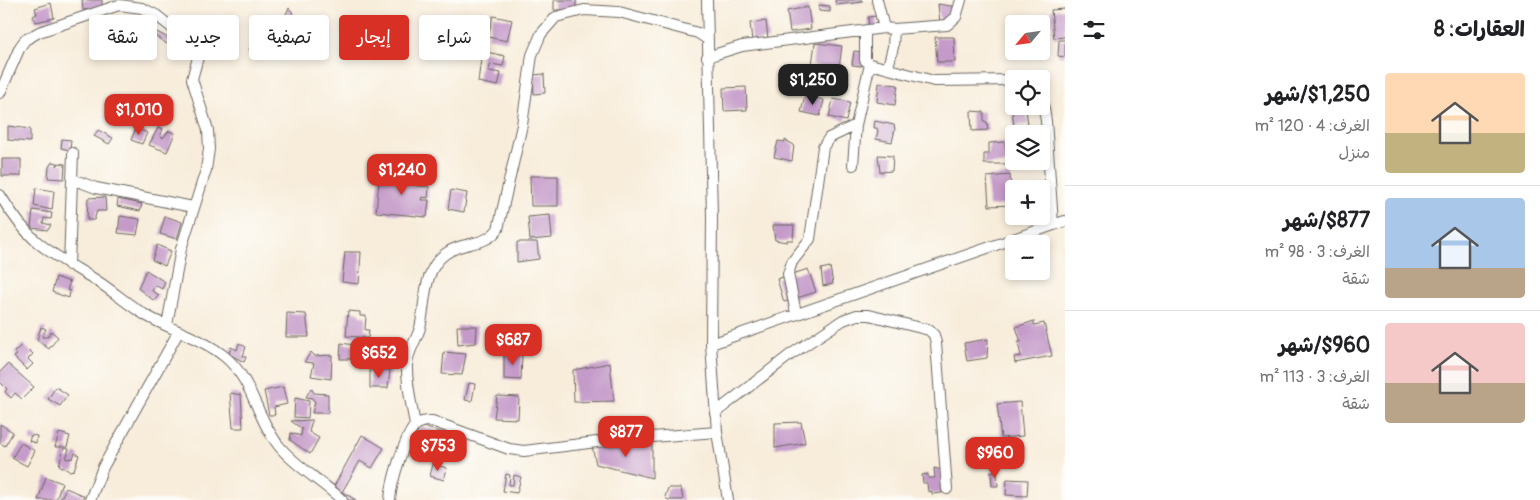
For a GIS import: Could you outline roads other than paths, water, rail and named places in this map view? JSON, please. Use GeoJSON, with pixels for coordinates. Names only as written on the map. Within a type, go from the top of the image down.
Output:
{"type":"FeatureCollection","features":[{"type":"Feature","properties":{"kind":"street"},"geometry":{"type":"LineString","coordinates":[[707,0],[706,39],[712,216],[711,344],[716,432],[728,500]]}},
{"type":"Feature","properties":{"kind":"street"},"geometry":{"type":"LineString","coordinates":[[877,0],[889,28],[893,47],[888,67]]}},
{"type":"Feature","properties":{"kind":"street"},"geometry":{"type":"LineString","coordinates":[[707,57],[742,46],[889,28],[947,25],[956,16],[961,0]]}},
{"type":"Feature","properties":{"kind":"street"},"geometry":{"type":"LineString","coordinates":[[0,93],[20,47],[25,40],[39,32],[119,5],[142,8],[156,15],[200,50],[192,79],[208,130],[209,148],[206,170],[181,249],[167,325]]}},
{"type":"Feature","properties":{"kind":"street"},"geometry":{"type":"LineString","coordinates":[[390,500],[395,472],[415,425],[407,367],[409,353],[419,330],[426,284],[436,263],[445,254],[462,246],[487,241],[498,229],[522,125],[532,55],[541,34],[556,17],[592,10],[619,12],[698,33],[706,39]]}},
{"type":"Feature","properties":{"kind":"street"},"geometry":{"type":"LineString","coordinates":[[865,32],[865,60],[870,64],[888,67],[934,81],[1005,80]]}},
{"type":"Feature","properties":{"kind":"street"},"geometry":{"type":"LineString","coordinates":[[853,165],[856,125],[870,64]]}},
{"type":"Feature","properties":{"kind":"street"},"geometry":{"type":"LineString","coordinates":[[1045,115],[1053,224]]}},
{"type":"Feature","properties":{"kind":"street"},"geometry":{"type":"LineString","coordinates":[[796,313],[788,274],[792,262],[810,240],[823,147],[830,138],[856,125]]}},
{"type":"Feature","properties":{"kind":"street"},"geometry":{"type":"LineString","coordinates":[[69,265],[73,154]]}},
{"type":"Feature","properties":{"kind":"street"},"geometry":{"type":"LineString","coordinates":[[72,179],[96,188],[193,207]]}},
{"type":"Feature","properties":{"kind":"street"},"geometry":{"type":"LineString","coordinates":[[0,195],[27,235],[40,246],[148,316],[179,330],[224,356],[249,386],[263,423],[280,447],[342,500]]}},
{"type":"Feature","properties":{"kind":"street"},"geometry":{"type":"LineString","coordinates":[[711,344],[1065,220]]}},
{"type":"Feature","properties":{"kind":"street"},"geometry":{"type":"LineString","coordinates":[[715,412],[790,355],[844,320],[857,315],[869,315],[929,330],[934,335],[936,343],[947,489]]}},
{"type":"Feature","properties":{"kind":"street"},"geometry":{"type":"LineString","coordinates":[[90,500],[103,467],[179,330]]}},
{"type":"Feature","properties":{"kind":"street"},"geometry":{"type":"LineString","coordinates":[[415,425],[432,421],[509,449],[524,451],[623,439],[716,432]]}}]}
